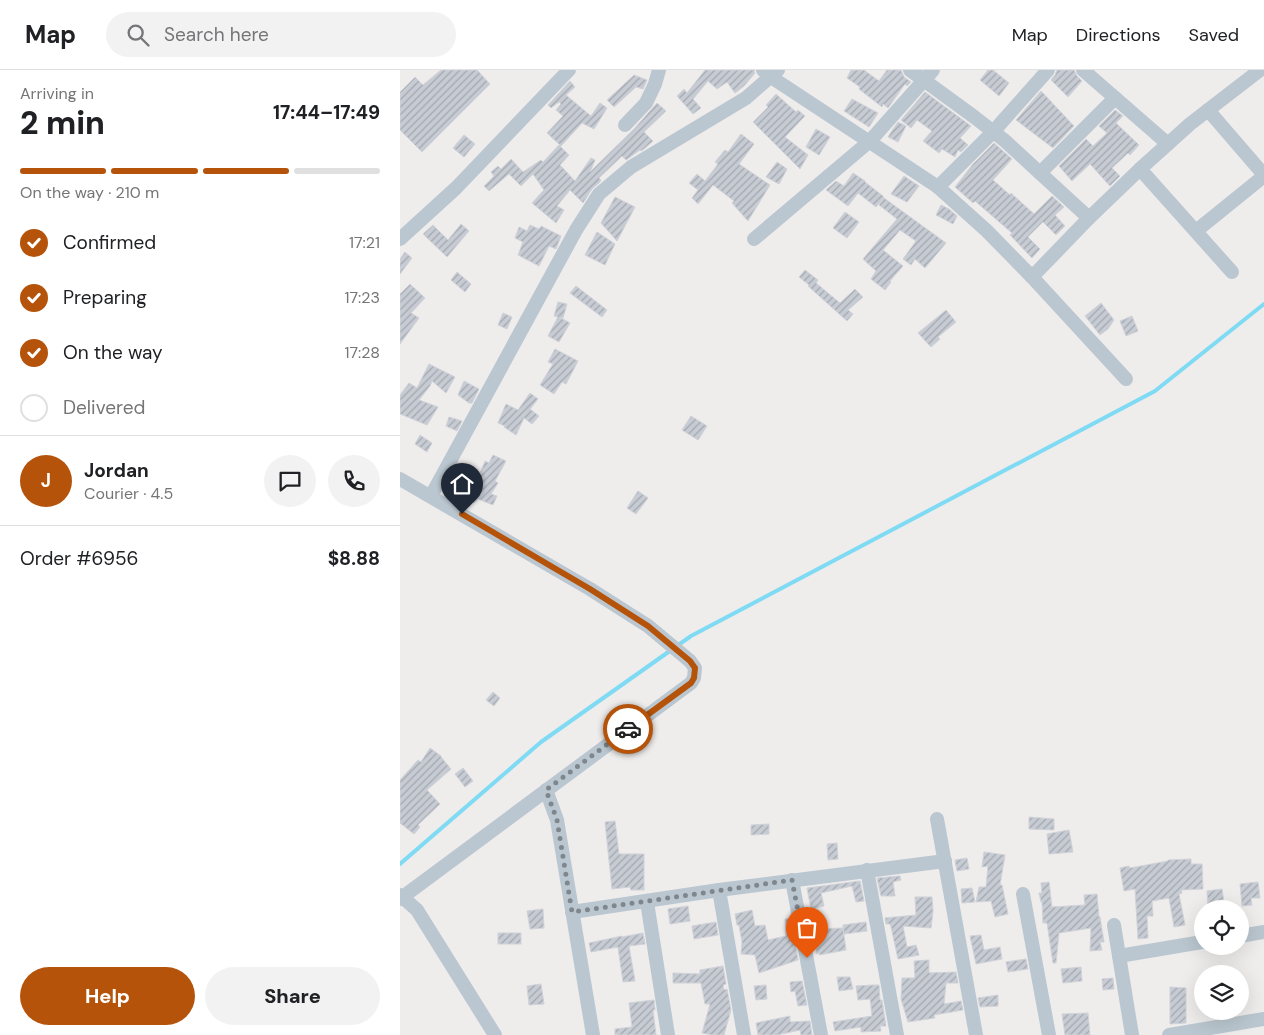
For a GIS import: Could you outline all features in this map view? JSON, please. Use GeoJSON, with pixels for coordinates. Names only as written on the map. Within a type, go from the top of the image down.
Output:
{"type":"FeatureCollection","features":[{"type":"Feature","properties":{"kind":"street"},"geometry":{"type":"LineString","coordinates":[[400,239],[456,188],[568,70]]}},
{"type":"Feature","properties":{"kind":"street"},"geometry":{"type":"LineString","coordinates":[[625,124],[646,103],[659,70]]}},
{"type":"Feature","properties":{"kind":"street"},"geometry":{"type":"LineString","coordinates":[[910,70],[929,75],[1089,218]]}},
{"type":"Feature","properties":{"kind":"street"},"geometry":{"type":"LineString","coordinates":[[938,187],[993,132],[1048,70]]}},
{"type":"Feature","properties":{"kind":"street"},"geometry":{"type":"LineString","coordinates":[[1083,70],[1168,144]]}},
{"type":"Feature","properties":{"kind":"street"},"geometry":{"type":"LineString","coordinates":[[1032,277],[1140,169],[1190,124],[1260,70]]}},
{"type":"Feature","properties":{"kind":"street"},"geometry":{"type":"LineString","coordinates":[[430,496],[576,230],[599,194],[631,167],[746,98],[771,72],[938,187],[987,230],[1126,379]]}},
{"type":"Feature","properties":{"kind":"street"},"geometry":{"type":"LineString","coordinates":[[754,239],[870,141],[929,75]]}},
{"type":"Feature","properties":{"kind":"street"},"geometry":{"type":"LineString","coordinates":[[1040,173],[1115,98]]}},
{"type":"Feature","properties":{"kind":"street"},"geometry":{"type":"LineString","coordinates":[[1196,231],[1264,175],[1208,110]]}},
{"type":"Feature","properties":{"kind":"street"},"geometry":{"type":"LineString","coordinates":[[1140,169],[1232,272]]}},
{"type":"Feature","properties":{"kind":"street"},"geometry":{"type":"LineString","coordinates":[[400,479],[582,584],[648,626],[690,661],[695,668],[694,678],[691,683],[401,897],[417,910],[495,1035]]}},
{"type":"Feature","properties":{"kind":"street"},"geometry":{"type":"LineString","coordinates":[[546,790],[557,820],[593,1035]]}},
{"type":"Feature","properties":{"kind":"street"},"geometry":{"type":"LineString","coordinates":[[937,818],[976,1035]]}},
{"type":"Feature","properties":{"kind":"street"},"geometry":{"type":"LineString","coordinates":[[572,912],[945,860]]}},
{"type":"Feature","properties":{"kind":"street"},"geometry":{"type":"LineString","coordinates":[[867,870],[897,1035]]}},
{"type":"Feature","properties":{"kind":"street"},"geometry":{"type":"LineString","coordinates":[[792,880],[821,1035]]}},
{"type":"Feature","properties":{"kind":"street"},"geometry":{"type":"LineString","coordinates":[[720,890],[744,1035]]}},
{"type":"Feature","properties":{"kind":"street"},"geometry":{"type":"LineString","coordinates":[[1023,894],[1049,1035]]}},
{"type":"Feature","properties":{"kind":"street"},"geometry":{"type":"LineString","coordinates":[[647,902],[668,1035]]}},
{"type":"Feature","properties":{"kind":"street"},"geometry":{"type":"LineString","coordinates":[[1114,925],[1132,1035]]}},
{"type":"Feature","properties":{"kind":"street"},"geometry":{"type":"LineString","coordinates":[[1249,934],[1264,932]]}},
{"type":"Feature","properties":{"kind":"street"},"geometry":{"type":"LineString","coordinates":[[1119,956],[1194,943]]}},
{"type":"Feature","properties":{"kind":"street"},"geometry":{"type":"LineString","coordinates":[[1169,1035],[1264,1019]]}},
{"type":"Feature","properties":{"kind":"building"},"geometry":{"type":"Polygon","coordinates":[[[441,70],[477,70],[490,84],[422,152],[400,130],[400,92],[415,77],[423,85],[441,70]]]}},
{"type":"Feature","properties":{"kind":"building"},"geometry":{"type":"Polygon","coordinates":[[[705,70],[754,70],[755,73],[735,93],[727,82],[717,89],[708,81],[693,99],[701,108],[693,114],[677,96],[684,89],[687,93],[705,70]]]}},
{"type":"Feature","properties":{"kind":"building"},"geometry":{"type":"Polygon","coordinates":[[[851,70],[864,70],[879,81],[887,70],[901,70],[904,77],[911,82],[907,86],[905,84],[888,108],[883,104],[882,107],[847,78],[851,70]]]}},
{"type":"Feature","properties":{"kind":"building"},"geometry":{"type":"Polygon","coordinates":[[[988,70],[993,70],[1009,83],[999,96],[980,80],[988,70]]]}},
{"type":"Feature","properties":{"kind":"building"},"geometry":{"type":"Polygon","coordinates":[[[1057,70],[1074,70],[1082,81],[1068,97],[1051,80],[1057,70]]]}},
{"type":"Feature","properties":{"kind":"building"},"geometry":{"type":"Polygon","coordinates":[[[634,75],[647,80],[643,89],[636,87],[614,107],[607,100],[634,75]]]}},
{"type":"Feature","properties":{"kind":"building"},"geometry":{"type":"Polygon","coordinates":[[[570,81],[575,87],[566,95],[591,116],[600,103],[607,108],[594,129],[582,123],[561,146],[547,133],[563,116],[556,110],[561,104],[559,102],[551,108],[548,105],[570,81]]]}},
{"type":"Feature","properties":{"kind":"building"},"geometry":{"type":"Polygon","coordinates":[[[1041,91],[1074,126],[1053,148],[1016,120],[1041,91]]]}},
{"type":"Feature","properties":{"kind":"building"},"geometry":{"type":"Polygon","coordinates":[[[925,92],[971,126],[960,138],[968,145],[961,152],[958,150],[955,157],[942,149],[939,153],[923,141],[932,131],[917,120],[911,128],[901,120],[925,92]]]}},
{"type":"Feature","properties":{"kind":"building"},"geometry":{"type":"Polygon","coordinates":[[[776,94],[796,112],[798,110],[805,116],[785,137],[808,155],[800,169],[753,122],[768,107],[766,105],[776,94]]]}},
{"type":"Feature","properties":{"kind":"building"},"geometry":{"type":"Polygon","coordinates":[[[852,99],[878,113],[869,127],[844,111],[852,99]]]}},
{"type":"Feature","properties":{"kind":"building"},"geometry":{"type":"Polygon","coordinates":[[[657,103],[666,111],[644,132],[653,141],[626,160],[622,156],[599,178],[600,182],[592,189],[583,203],[570,190],[557,206],[564,210],[556,223],[532,203],[544,190],[533,174],[521,186],[509,174],[489,191],[484,186],[494,176],[491,172],[498,166],[501,169],[511,159],[523,172],[541,160],[543,162],[559,145],[569,155],[560,165],[575,181],[591,158],[595,160],[590,172],[634,129],[657,103]]]}},
{"type":"Feature","properties":{"kind":"building"},"geometry":{"type":"Polygon","coordinates":[[[1115,110],[1123,116],[1116,123],[1139,145],[1130,155],[1128,153],[1112,168],[1120,176],[1110,186],[1090,164],[1072,181],[1059,166],[1086,139],[1093,146],[1107,133],[1099,126],[1115,110]]]}},
{"type":"Feature","properties":{"kind":"building"},"geometry":{"type":"Polygon","coordinates":[[[898,122],[906,126],[898,142],[888,137],[898,122]]]}},
{"type":"Feature","properties":{"kind":"building"},"geometry":{"type":"Polygon","coordinates":[[[816,129],[830,137],[819,155],[806,147],[816,129]]]}},
{"type":"Feature","properties":{"kind":"building"},"geometry":{"type":"Polygon","coordinates":[[[741,134],[754,144],[739,164],[770,185],[748,221],[732,203],[734,201],[713,185],[698,204],[692,198],[698,190],[689,183],[697,174],[705,181],[718,164],[715,162],[725,150],[728,152],[741,134]]]}},
{"type":"Feature","properties":{"kind":"building"},"geometry":{"type":"Polygon","coordinates":[[[464,135],[475,144],[464,157],[453,148],[464,135]]]}},
{"type":"Feature","properties":{"kind":"building"},"geometry":{"type":"Polygon","coordinates":[[[994,143],[1012,159],[993,180],[1034,214],[1052,196],[1064,207],[1055,215],[1065,226],[1056,235],[1043,222],[1028,237],[1040,249],[1032,258],[1010,235],[1012,233],[975,201],[973,203],[955,187],[973,164],[994,143]]]}},
{"type":"Feature","properties":{"kind":"building"},"geometry":{"type":"Polygon","coordinates":[[[777,162],[787,169],[779,184],[766,177],[777,162]]]}},
{"type":"Feature","properties":{"kind":"building"},"geometry":{"type":"Polygon","coordinates":[[[853,173],[883,196],[884,198],[876,207],[858,193],[848,206],[826,190],[836,181],[844,186],[853,173]]]}},
{"type":"Feature","properties":{"kind":"building"},"geometry":{"type":"Polygon","coordinates":[[[904,176],[919,186],[907,202],[891,194],[904,176]]]}},
{"type":"Feature","properties":{"kind":"building"},"geometry":{"type":"Polygon","coordinates":[[[615,197],[635,207],[617,241],[601,223],[615,197]]]}},
{"type":"Feature","properties":{"kind":"building"},"geometry":{"type":"Polygon","coordinates":[[[884,198],[946,243],[925,268],[915,259],[911,265],[903,259],[916,241],[900,230],[883,250],[903,266],[885,290],[871,279],[876,271],[863,259],[897,219],[879,205],[884,198]]]}},
{"type":"Feature","properties":{"kind":"building"},"geometry":{"type":"Polygon","coordinates":[[[941,205],[957,216],[953,224],[936,215],[941,205]]]}},
{"type":"Feature","properties":{"kind":"building"},"geometry":{"type":"Polygon","coordinates":[[[845,212],[859,222],[847,238],[833,228],[845,212]]]}},
{"type":"Feature","properties":{"kind":"building"},"geometry":{"type":"Polygon","coordinates":[[[461,224],[469,231],[447,257],[423,234],[433,225],[448,240],[461,224]]]}},
{"type":"Feature","properties":{"kind":"building"},"geometry":{"type":"Polygon","coordinates":[[[530,225],[539,229],[541,226],[561,236],[556,249],[549,246],[539,266],[518,255],[523,242],[515,238],[519,227],[527,231],[530,225]]]}},
{"type":"Feature","properties":{"kind":"building"},"geometry":{"type":"Polygon","coordinates":[[[597,232],[615,244],[605,265],[585,255],[597,232]]]}},
{"type":"Feature","properties":{"kind":"building"},"geometry":{"type":"Polygon","coordinates":[[[405,252],[412,258],[400,274],[400,259],[405,252]]]}},
{"type":"Feature","properties":{"kind":"building"},"geometry":{"type":"Polygon","coordinates":[[[805,270],[818,280],[816,283],[840,303],[855,289],[863,297],[848,310],[853,314],[847,321],[799,277],[805,270]]]}},
{"type":"Feature","properties":{"kind":"building"},"geometry":{"type":"Polygon","coordinates":[[[457,272],[471,284],[465,292],[451,280],[457,272]]]}},
{"type":"Feature","properties":{"kind":"building"},"geometry":{"type":"Polygon","coordinates":[[[410,284],[425,298],[411,313],[419,318],[400,344],[400,294],[410,284]]]}},
{"type":"Feature","properties":{"kind":"building"},"geometry":{"type":"Polygon","coordinates":[[[576,286],[607,310],[602,317],[570,293],[576,286]]]}},
{"type":"Feature","properties":{"kind":"building"},"geometry":{"type":"Polygon","coordinates":[[[558,302],[567,304],[563,318],[559,317],[570,323],[559,342],[548,336],[558,317],[554,316],[558,302]]]}},
{"type":"Feature","properties":{"kind":"building"},"geometry":{"type":"Polygon","coordinates":[[[1101,303],[1114,320],[1108,329],[1100,335],[1085,316],[1101,303]]]}},
{"type":"Feature","properties":{"kind":"building"},"geometry":{"type":"Polygon","coordinates":[[[946,310],[956,322],[938,337],[940,339],[931,347],[918,333],[946,310]]]}},
{"type":"Feature","properties":{"kind":"building"},"geometry":{"type":"Polygon","coordinates":[[[503,313],[512,317],[507,329],[498,325],[503,313]]]}},
{"type":"Feature","properties":{"kind":"building"},"geometry":{"type":"Polygon","coordinates":[[[1132,316],[1138,331],[1126,336],[1120,321],[1132,316]]]}},
{"type":"Feature","properties":{"kind":"building"},"geometry":{"type":"Polygon","coordinates":[[[555,349],[578,361],[566,384],[562,382],[554,394],[540,385],[553,364],[548,362],[555,349]]]}},
{"type":"Feature","properties":{"kind":"building"},"geometry":{"type":"Polygon","coordinates":[[[429,364],[455,377],[446,393],[432,381],[419,400],[438,407],[427,425],[400,414],[400,395],[409,383],[417,388],[429,364]]]}},
{"type":"Feature","properties":{"kind":"building"},"geometry":{"type":"Polygon","coordinates":[[[464,381],[479,389],[472,403],[458,395],[464,381]]]}},
{"type":"Feature","properties":{"kind":"building"},"geometry":{"type":"Polygon","coordinates":[[[530,393],[538,399],[530,409],[539,416],[532,424],[524,418],[516,435],[498,423],[506,404],[518,410],[530,393]]]}},
{"type":"Feature","properties":{"kind":"building"},"geometry":{"type":"Polygon","coordinates":[[[691,416],[707,426],[698,440],[682,430],[691,416]]]}},
{"type":"Feature","properties":{"kind":"building"},"geometry":{"type":"Polygon","coordinates":[[[449,417],[462,421],[457,431],[446,426],[449,417]]]}},
{"type":"Feature","properties":{"kind":"building"},"geometry":{"type":"Polygon","coordinates":[[[420,435],[432,443],[427,452],[415,444],[420,435]]]}},
{"type":"Feature","properties":{"kind":"building"},"geometry":{"type":"Polygon","coordinates":[[[493,455],[506,461],[495,481],[498,483],[491,494],[497,496],[493,505],[478,499],[474,503],[464,495],[478,478],[485,461],[489,463],[493,455]]]}},
{"type":"Feature","properties":{"kind":"building"},"geometry":{"type":"Polygon","coordinates":[[[638,491],[648,498],[636,514],[627,508],[638,491]]]}},
{"type":"Feature","properties":{"kind":"building"},"geometry":{"type":"Polygon","coordinates":[[[493,692],[500,698],[494,706],[486,700],[493,692]]]}},
{"type":"Feature","properties":{"kind":"building"},"geometry":{"type":"Polygon","coordinates":[[[430,748],[441,756],[451,769],[427,790],[440,804],[418,825],[420,827],[414,834],[400,823],[400,780],[418,760],[421,762],[430,748]]]}},
{"type":"Feature","properties":{"kind":"building"},"geometry":{"type":"Polygon","coordinates":[[[463,768],[473,781],[465,787],[455,774],[463,768]]]}},
{"type":"Feature","properties":{"kind":"building"},"geometry":{"type":"Polygon","coordinates":[[[1029,817],[1054,819],[1054,830],[1029,829],[1029,817]]]}},
{"type":"Feature","properties":{"kind":"building"},"geometry":{"type":"Polygon","coordinates":[[[615,821],[619,854],[644,854],[644,890],[631,890],[630,887],[612,889],[605,822],[615,821]]]}},
{"type":"Feature","properties":{"kind":"building"},"geometry":{"type":"Polygon","coordinates":[[[769,824],[769,834],[751,835],[751,825],[769,824]]]}},
{"type":"Feature","properties":{"kind":"building"},"geometry":{"type":"Polygon","coordinates":[[[1069,830],[1073,852],[1049,854],[1047,834],[1069,830]]]}},
{"type":"Feature","properties":{"kind":"building"},"geometry":{"type":"Polygon","coordinates":[[[837,843],[838,859],[828,860],[827,844],[837,843]]]}},
{"type":"Feature","properties":{"kind":"building"},"geometry":{"type":"Polygon","coordinates":[[[984,852],[1005,855],[1000,885],[1002,885],[1008,914],[995,917],[991,901],[976,902],[979,887],[986,887],[988,866],[982,867],[984,852]]]}},
{"type":"Feature","properties":{"kind":"building"},"geometry":{"type":"Polygon","coordinates":[[[967,858],[969,869],[957,871],[955,860],[967,858]]]}},
{"type":"Feature","properties":{"kind":"building"},"geometry":{"type":"Polygon","coordinates":[[[1191,859],[1191,864],[1202,864],[1203,889],[1181,890],[1182,893],[1179,894],[1185,925],[1174,927],[1169,898],[1152,901],[1153,916],[1147,916],[1148,938],[1138,939],[1135,889],[1124,891],[1120,868],[1129,866],[1130,868],[1168,860],[1191,859]]]}},
{"type":"Feature","properties":{"kind":"building"},"geometry":{"type":"Polygon","coordinates":[[[900,876],[901,880],[893,882],[895,896],[881,896],[877,878],[900,876]]]}},
{"type":"Feature","properties":{"kind":"building"},"geometry":{"type":"Polygon","coordinates":[[[860,881],[864,901],[856,902],[852,886],[821,893],[824,906],[811,909],[807,888],[860,881]]]}},
{"type":"Feature","properties":{"kind":"building"},"geometry":{"type":"Polygon","coordinates":[[[1049,882],[1052,907],[1085,905],[1084,895],[1097,894],[1104,942],[1100,942],[1102,950],[1090,951],[1091,928],[1059,933],[1056,963],[1053,963],[1047,923],[1043,923],[1042,902],[1039,893],[1042,893],[1041,883],[1049,882]]]}},
{"type":"Feature","properties":{"kind":"building"},"geometry":{"type":"Polygon","coordinates":[[[1258,882],[1260,898],[1251,898],[1252,905],[1249,905],[1249,900],[1241,900],[1240,884],[1258,882]]]}},
{"type":"Feature","properties":{"kind":"building"},"geometry":{"type":"Polygon","coordinates":[[[972,888],[975,902],[962,903],[961,889],[972,888]]]}},
{"type":"Feature","properties":{"kind":"building"},"geometry":{"type":"Polygon","coordinates":[[[1222,889],[1224,900],[1208,900],[1207,891],[1222,889]]]}},
{"type":"Feature","properties":{"kind":"building"},"geometry":{"type":"Polygon","coordinates":[[[915,897],[932,897],[931,928],[903,926],[907,947],[916,945],[919,955],[898,959],[891,927],[890,924],[886,924],[885,918],[916,915],[915,897]]]}},
{"type":"Feature","properties":{"kind":"building"},"geometry":{"type":"Polygon","coordinates":[[[688,906],[690,921],[670,924],[668,909],[688,906]]]}},
{"type":"Feature","properties":{"kind":"building"},"geometry":{"type":"Polygon","coordinates":[[[543,909],[544,928],[530,929],[527,911],[543,909]]]}},
{"type":"Feature","properties":{"kind":"building"},"geometry":{"type":"Polygon","coordinates":[[[752,910],[755,926],[765,925],[768,940],[786,936],[785,919],[790,918],[798,960],[759,973],[755,955],[741,954],[742,942],[735,914],[752,910]]]}},
{"type":"Feature","properties":{"kind":"building"},"geometry":{"type":"Polygon","coordinates":[[[716,922],[718,935],[694,939],[692,926],[716,922]]]}},
{"type":"Feature","properties":{"kind":"building"},"geometry":{"type":"Polygon","coordinates":[[[866,922],[867,931],[844,934],[843,925],[866,922]]]}},
{"type":"Feature","properties":{"kind":"building"},"geometry":{"type":"Polygon","coordinates":[[[843,928],[846,950],[816,954],[816,929],[843,928]]]}},
{"type":"Feature","properties":{"kind":"building"},"geometry":{"type":"Polygon","coordinates":[[[498,933],[521,933],[521,944],[498,944],[498,933]]]}},
{"type":"Feature","properties":{"kind":"building"},"geometry":{"type":"Polygon","coordinates":[[[643,933],[645,944],[629,946],[635,981],[623,982],[618,947],[591,952],[589,943],[643,933]]]}},
{"type":"Feature","properties":{"kind":"building"},"geometry":{"type":"Polygon","coordinates":[[[981,935],[984,950],[1000,947],[1002,959],[976,964],[970,936],[981,935]]]}},
{"type":"Feature","properties":{"kind":"building"},"geometry":{"type":"Polygon","coordinates":[[[1026,959],[1028,969],[1008,972],[1006,962],[1026,959]]]}},
{"type":"Feature","properties":{"kind":"building"},"geometry":{"type":"Polygon","coordinates":[[[929,960],[929,973],[956,972],[958,983],[946,983],[944,1004],[961,1001],[963,1010],[934,1015],[935,1018],[908,1022],[901,999],[902,978],[915,978],[914,961],[929,960]]]}},
{"type":"Feature","properties":{"kind":"building"},"geometry":{"type":"Polygon","coordinates":[[[723,966],[726,984],[723,985],[724,990],[727,989],[731,1010],[724,1035],[702,1033],[710,1004],[705,1004],[701,983],[673,983],[673,973],[700,974],[700,970],[723,966]]]}},
{"type":"Feature","properties":{"kind":"building"},"geometry":{"type":"Polygon","coordinates":[[[1081,967],[1082,981],[1063,983],[1061,969],[1081,967]]]}},
{"type":"Feature","properties":{"kind":"building"},"geometry":{"type":"Polygon","coordinates":[[[837,977],[850,977],[853,989],[839,991],[837,977]]]}},
{"type":"Feature","properties":{"kind":"building"},"geometry":{"type":"Polygon","coordinates":[[[1113,978],[1114,989],[1103,990],[1102,979],[1113,978]]]}},
{"type":"Feature","properties":{"kind":"building"},"geometry":{"type":"Polygon","coordinates":[[[802,981],[807,1005],[798,1006],[795,991],[791,992],[790,982],[802,981]]]}},
{"type":"Feature","properties":{"kind":"building"},"geometry":{"type":"Polygon","coordinates":[[[541,984],[544,1004],[529,1005],[527,986],[541,984]]]}},
{"type":"Feature","properties":{"kind":"building"},"geometry":{"type":"Polygon","coordinates":[[[766,985],[767,999],[756,1000],[754,986],[766,985]]]}},
{"type":"Feature","properties":{"kind":"building"},"geometry":{"type":"Polygon","coordinates":[[[879,985],[880,1000],[882,1000],[886,1026],[880,1026],[881,1031],[861,1032],[861,1027],[835,1031],[833,1022],[872,1016],[870,999],[858,1000],[856,986],[879,985]]]}},
{"type":"Feature","properties":{"kind":"building"},"geometry":{"type":"Polygon","coordinates":[[[1170,987],[1186,988],[1186,1023],[1170,1024],[1170,987]]]}},
{"type":"Feature","properties":{"kind":"building"},"geometry":{"type":"Polygon","coordinates":[[[998,995],[998,1006],[980,1007],[978,998],[998,995]]]}},
{"type":"Feature","properties":{"kind":"building"},"geometry":{"type":"Polygon","coordinates":[[[654,1000],[655,1010],[653,1010],[656,1035],[615,1035],[615,1029],[632,1027],[629,1003],[654,1000]]]}},
{"type":"Feature","properties":{"kind":"building"},"geometry":{"type":"Polygon","coordinates":[[[1088,1013],[1090,1035],[1065,1035],[1062,1014],[1088,1013]]]}},
{"type":"Feature","properties":{"kind":"building"},"geometry":{"type":"Polygon","coordinates":[[[790,1016],[790,1022],[810,1021],[812,1035],[801,1035],[800,1030],[777,1035],[758,1035],[756,1023],[790,1016]]]}},
{"type":"Feature","properties":{"kind":"waterway"},"geometry":{"type":"LineString","coordinates":[[400,864],[541,742],[691,636],[1155,391],[1264,304]]}},
{"type":"Feature","properties":{"kind":"way so far"},"geometry":{"type":"LineString","coordinates":[[628,729],[546,790],[557,820],[572,912],[792,880],[807,958]]}},
{"type":"Feature","properties":{"kind":"route"},"geometry":{"type":"LineString","coordinates":[[462,514],[590,589],[648,626],[690,661],[695,668],[694,678],[691,683],[628,729]]}}]}
